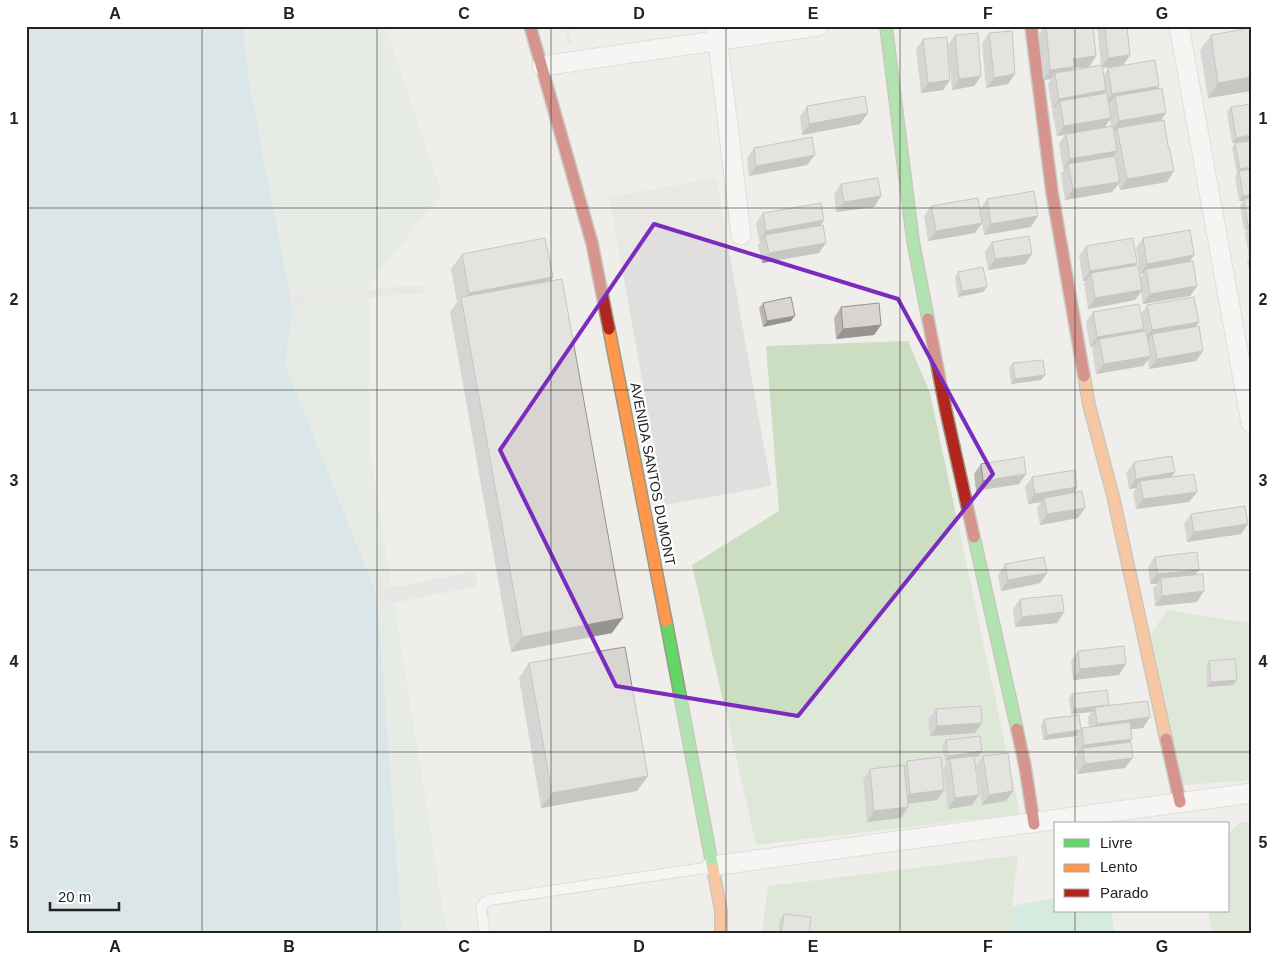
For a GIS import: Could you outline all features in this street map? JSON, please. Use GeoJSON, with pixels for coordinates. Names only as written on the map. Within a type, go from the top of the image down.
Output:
{"type":"FeatureCollection","features":[{"type":"Feature","properties":{"kind":"street","name":"AVENIDA SANTOS DUMONT"},"geometry":{"type":"LineString","coordinates":[[530,26],[592,243],[654,555],[721,912],[722,934]]}},
{"type":"Feature","properties":{"kind":"street"},"geometry":{"type":"LineString","coordinates":[[542,66],[716,34],[818,26]]}},
{"type":"Feature","properties":{"kind":"street"},"geometry":{"type":"LineString","coordinates":[[886,26],[913,241],[946,411],[1025,766],[1034,824]]}},
{"type":"Feature","properties":{"kind":"street"},"geometry":{"type":"LineString","coordinates":[[1031,26],[1052,192],[1089,405],[1113,496],[1180,802]]}},
{"type":"Feature","properties":{"kind":"street"},"geometry":{"type":"LineString","coordinates":[[1179,26],[1251,423]]}},
{"type":"Feature","properties":{"kind":"street"},"geometry":{"type":"LineString","coordinates":[[716,34],[741,236]]}},
{"type":"Feature","properties":{"kind":"street"},"geometry":{"type":"LineString","coordinates":[[712,866],[1034,824],[1251,793]]}},
{"type":"Feature","properties":{"kind":"lane"},"geometry":{"type":"LineString","coordinates":[[485,934],[481,908],[484,903],[490,900],[712,866]]}},
{"type":"Feature","properties":{"kind":"highlighted area"},"geometry":{"type":"Polygon","coordinates":[[[654,224],[898,299],[993,474],[798,716],[616,686],[500,450],[654,224]]]}},
{"type":"Feature","properties":{"kind":"green space"},"geometry":{"type":"Polygon","coordinates":[[[908,341],[930,393],[1020,814],[756,845],[692,565],[779,511],[766,346],[908,341]]]}},
{"type":"Feature","properties":{"kind":"green space"},"geometry":{"type":"Polygon","coordinates":[[[1167,610],[1251,623],[1251,780],[1183,785],[1151,634],[1167,610]]]}},
{"type":"Feature","properties":{"kind":"green space"},"geometry":{"type":"Polygon","coordinates":[[[1241,822],[1251,823],[1251,934],[1216,934],[1212,932],[1208,912],[1230,912],[1230,832],[1241,822]]]}},
{"type":"Feature","properties":{"kind":"green space"},"geometry":{"type":"Polygon","coordinates":[[[1018,855],[1012,906],[1016,934],[762,934],[768,886],[1018,855]]]}},
{"type":"Feature","properties":{"kind":"green space"},"geometry":{"type":"Polygon","coordinates":[[[1054,898],[1054,912],[1112,912],[1114,934],[1016,934],[1012,906],[1054,898]]]}},
{"type":"Feature","properties":{"kind":"shaded area"},"geometry":{"type":"Polygon","coordinates":[[[242,26],[385,26],[442,194],[369,285],[369,445],[447,934],[402,934],[378,606],[375,591],[285,364],[292,315],[290,296],[250,87],[242,26]]]}},
{"type":"Feature","properties":{"kind":"shaded area"},"geometry":{"type":"Polygon","coordinates":[[[716,178],[771,486],[665,505],[609,197],[716,178]]]}},
{"type":"Feature","properties":{"kind":"water"},"geometry":{"type":"Polygon","coordinates":[[[26,26],[242,26],[250,87],[290,296],[292,315],[285,364],[375,591],[378,606],[402,934],[26,934],[26,26]]]}},
{"type":"Feature","properties":{"kind":"pier"},"geometry":{"type":"Polygon","coordinates":[[[423,285],[424,293],[301,303],[302,314],[292,315],[290,296],[423,285]]]}},
{"type":"Feature","properties":{"kind":"pier"},"geometry":{"type":"Polygon","coordinates":[[[475,571],[478,586],[378,606],[375,591],[475,571]]]}},
{"type":"Feature","properties":{"kind":"building"},"geometry":{"type":"Polygon","coordinates":[[[1046,26],[1093,26],[1096,56],[1073,59],[1074,67],[1050,70],[1046,26]]]}},
{"type":"Feature","properties":{"kind":"building"},"geometry":{"type":"Polygon","coordinates":[[[1105,26],[1127,26],[1130,55],[1108,58],[1105,26]]]}},
{"type":"Feature","properties":{"kind":"building"},"geometry":{"type":"Polygon","coordinates":[[[1251,28],[1251,77],[1218,83],[1211,35],[1251,28]]]}},
{"type":"Feature","properties":{"kind":"building"},"geometry":{"type":"Polygon","coordinates":[[[1012,31],[1015,74],[994,78],[989,33],[1012,31]]]}},
{"type":"Feature","properties":{"kind":"building"},"geometry":{"type":"Polygon","coordinates":[[[978,33],[981,76],[959,79],[955,35],[978,33]]]}},
{"type":"Feature","properties":{"kind":"building"},"geometry":{"type":"Polygon","coordinates":[[[947,37],[950,80],[928,83],[923,39],[947,37]]]}},
{"type":"Feature","properties":{"kind":"building"},"geometry":{"type":"Polygon","coordinates":[[[1155,60],[1159,86],[1112,94],[1108,68],[1155,60]]]}},
{"type":"Feature","properties":{"kind":"building"},"geometry":{"type":"Polygon","coordinates":[[[1102,65],[1106,90],[1059,99],[1055,73],[1102,65]]]}},
{"type":"Feature","properties":{"kind":"building"},"geometry":{"type":"Polygon","coordinates":[[[1162,88],[1166,113],[1119,121],[1115,96],[1162,88]]]}},
{"type":"Feature","properties":{"kind":"building"},"geometry":{"type":"Polygon","coordinates":[[[1107,93],[1111,118],[1064,126],[1060,101],[1107,93]]]}},
{"type":"Feature","properties":{"kind":"building"},"geometry":{"type":"Polygon","coordinates":[[[865,96],[868,113],[809,124],[807,106],[865,96]]]}},
{"type":"Feature","properties":{"kind":"building"},"geometry":{"type":"Polygon","coordinates":[[[1251,104],[1251,135],[1236,138],[1231,107],[1251,104]]]}},
{"type":"Feature","properties":{"kind":"building"},"geometry":{"type":"Polygon","coordinates":[[[1164,120],[1174,171],[1127,179],[1117,128],[1164,120]]]}},
{"type":"Feature","properties":{"kind":"building"},"geometry":{"type":"Polygon","coordinates":[[[1113,126],[1117,151],[1070,159],[1066,134],[1113,126]]]}},
{"type":"Feature","properties":{"kind":"building"},"geometry":{"type":"Polygon","coordinates":[[[812,137],[815,155],[756,166],[754,148],[812,137]]]}},
{"type":"Feature","properties":{"kind":"building"},"geometry":{"type":"Polygon","coordinates":[[[1251,141],[1251,167],[1240,169],[1235,143],[1251,141]]]}},
{"type":"Feature","properties":{"kind":"building"},"geometry":{"type":"Polygon","coordinates":[[[1115,156],[1120,182],[1073,189],[1068,164],[1115,156]]]}},
{"type":"Feature","properties":{"kind":"building"},"geometry":{"type":"Polygon","coordinates":[[[1251,169],[1251,195],[1243,196],[1239,171],[1251,169]]]}},
{"type":"Feature","properties":{"kind":"building"},"geometry":{"type":"Polygon","coordinates":[[[878,178],[881,196],[844,202],[841,184],[878,178]]]}},
{"type":"Feature","properties":{"kind":"building"},"geometry":{"type":"Polygon","coordinates":[[[1034,191],[1038,216],[991,224],[987,199],[1034,191]]]}},
{"type":"Feature","properties":{"kind":"building"},"geometry":{"type":"Polygon","coordinates":[[[978,198],[982,223],[936,231],[931,206],[978,198]]]}},
{"type":"Feature","properties":{"kind":"building"},"geometry":{"type":"Polygon","coordinates":[[[1251,198],[1251,224],[1248,225],[1244,199],[1251,198]]]}},
{"type":"Feature","properties":{"kind":"building"},"geometry":{"type":"Polygon","coordinates":[[[821,203],[824,220],[766,231],[763,213],[821,203]]]}},
{"type":"Feature","properties":{"kind":"building"},"geometry":{"type":"Polygon","coordinates":[[[823,225],[826,243],[769,253],[765,235],[823,225]]]}},
{"type":"Feature","properties":{"kind":"building"},"geometry":{"type":"Polygon","coordinates":[[[1190,230],[1194,255],[1147,264],[1143,238],[1190,230]]]}},
{"type":"Feature","properties":{"kind":"building"},"geometry":{"type":"Polygon","coordinates":[[[1029,236],[1032,254],[995,259],[992,242],[1029,236]]]}},
{"type":"Feature","properties":{"kind":"building"},"geometry":{"type":"Polygon","coordinates":[[[545,238],[553,277],[469,293],[462,254],[545,238]]]}},
{"type":"Feature","properties":{"kind":"building"},"geometry":{"type":"Polygon","coordinates":[[[1133,238],[1137,263],[1090,271],[1086,246],[1133,238]]]}},
{"type":"Feature","properties":{"kind":"building"},"geometry":{"type":"Polygon","coordinates":[[[1193,261],[1197,286],[1150,294],[1146,269],[1193,261]]]}},
{"type":"Feature","properties":{"kind":"building"},"geometry":{"type":"Polygon","coordinates":[[[1138,265],[1142,290],[1095,298],[1091,273],[1138,265]]]}},
{"type":"Feature","properties":{"kind":"building"},"geometry":{"type":"Polygon","coordinates":[[[983,267],[987,287],[962,291],[958,272],[983,267]]]}},
{"type":"Feature","properties":{"kind":"building"},"geometry":{"type":"Polygon","coordinates":[[[562,279],[623,618],[522,637],[461,297],[562,279]]]}},
{"type":"Feature","properties":{"kind":"building"},"geometry":{"type":"Polygon","coordinates":[[[791,297],[795,316],[767,321],[763,303],[791,297]]]}},
{"type":"Feature","properties":{"kind":"building"},"geometry":{"type":"Polygon","coordinates":[[[1194,297],[1199,322],[1152,330],[1147,305],[1194,297]]]}},
{"type":"Feature","properties":{"kind":"building"},"geometry":{"type":"Polygon","coordinates":[[[879,303],[881,325],[843,329],[841,307],[879,303]]]}},
{"type":"Feature","properties":{"kind":"building"},"geometry":{"type":"Polygon","coordinates":[[[1139,304],[1144,329],[1097,337],[1093,312],[1139,304]]]}},
{"type":"Feature","properties":{"kind":"building"},"geometry":{"type":"Polygon","coordinates":[[[1199,326],[1203,351],[1157,359],[1152,334],[1199,326]]]}},
{"type":"Feature","properties":{"kind":"building"},"geometry":{"type":"Polygon","coordinates":[[[1146,331],[1151,356],[1104,364],[1099,339],[1146,331]]]}},
{"type":"Feature","properties":{"kind":"building"},"geometry":{"type":"Polygon","coordinates":[[[1043,360],[1045,375],[1015,379],[1013,363],[1043,360]]]}},
{"type":"Feature","properties":{"kind":"building"},"geometry":{"type":"Polygon","coordinates":[[[1172,456],[1175,472],[1136,479],[1134,462],[1172,456]]]}},
{"type":"Feature","properties":{"kind":"building"},"geometry":{"type":"Polygon","coordinates":[[[1024,457],[1026,474],[983,481],[981,464],[1024,457]]]}},
{"type":"Feature","properties":{"kind":"building"},"geometry":{"type":"Polygon","coordinates":[[[1075,470],[1077,487],[1035,494],[1032,477],[1075,470]]]}},
{"type":"Feature","properties":{"kind":"building"},"geometry":{"type":"Polygon","coordinates":[[[1194,474],[1197,492],[1143,499],[1140,481],[1194,474]]]}},
{"type":"Feature","properties":{"kind":"building"},"geometry":{"type":"Polygon","coordinates":[[[1082,491],[1085,508],[1047,514],[1044,498],[1082,491]]]}},
{"type":"Feature","properties":{"kind":"building"},"geometry":{"type":"Polygon","coordinates":[[[1245,506],[1248,524],[1194,532],[1191,514],[1245,506]]]}},
{"type":"Feature","properties":{"kind":"building"},"geometry":{"type":"Polygon","coordinates":[[[1197,552],[1199,570],[1157,574],[1155,557],[1197,552]]]}},
{"type":"Feature","properties":{"kind":"building"},"geometry":{"type":"Polygon","coordinates":[[[1044,557],[1047,573],[1008,580],[1005,564],[1044,557]]]}},
{"type":"Feature","properties":{"kind":"building"},"geometry":{"type":"Polygon","coordinates":[[[1203,574],[1204,591],[1162,596],[1161,578],[1203,574]]]}},
{"type":"Feature","properties":{"kind":"building"},"geometry":{"type":"Polygon","coordinates":[[[1062,595],[1064,612],[1022,617],[1020,599],[1062,595]]]}},
{"type":"Feature","properties":{"kind":"building"},"geometry":{"type":"Polygon","coordinates":[[[1124,646],[1126,664],[1080,669],[1078,651],[1124,646]]]}},
{"type":"Feature","properties":{"kind":"building"},"geometry":{"type":"Polygon","coordinates":[[[625,647],[648,776],[552,793],[529,663],[625,647]]]}},
{"type":"Feature","properties":{"kind":"building"},"geometry":{"type":"Polygon","coordinates":[[[1235,659],[1237,680],[1211,682],[1209,661],[1235,659]]]}},
{"type":"Feature","properties":{"kind":"building"},"geometry":{"type":"Polygon","coordinates":[[[1107,690],[1109,705],[1074,709],[1072,694],[1107,690]]]}},
{"type":"Feature","properties":{"kind":"building"},"geometry":{"type":"Polygon","coordinates":[[[1148,701],[1150,717],[1097,724],[1095,707],[1148,701]]]}},
{"type":"Feature","properties":{"kind":"building"},"geometry":{"type":"Polygon","coordinates":[[[981,706],[982,723],[937,726],[936,709],[981,706]]]}},
{"type":"Feature","properties":{"kind":"building"},"geometry":{"type":"Polygon","coordinates":[[[1079,715],[1081,730],[1047,735],[1044,719],[1079,715]]]}},
{"type":"Feature","properties":{"kind":"building"},"geometry":{"type":"Polygon","coordinates":[[[1130,722],[1132,739],[1084,745],[1082,728],[1130,722]]]}},
{"type":"Feature","properties":{"kind":"building"},"geometry":{"type":"Polygon","coordinates":[[[980,736],[982,751],[948,756],[946,740],[980,736]]]}},
{"type":"Feature","properties":{"kind":"building"},"geometry":{"type":"Polygon","coordinates":[[[1131,742],[1133,758],[1085,764],[1083,748],[1131,742]]]}},
{"type":"Feature","properties":{"kind":"building"},"geometry":{"type":"Polygon","coordinates":[[[1008,753],[1013,791],[989,795],[983,756],[1008,753]]]}},
{"type":"Feature","properties":{"kind":"building"},"geometry":{"type":"Polygon","coordinates":[[[974,756],[979,795],[955,798],[950,759],[974,756]]]}},
{"type":"Feature","properties":{"kind":"building"},"geometry":{"type":"Polygon","coordinates":[[[941,757],[944,790],[910,794],[907,761],[941,757]]]}},
{"type":"Feature","properties":{"kind":"building"},"geometry":{"type":"Polygon","coordinates":[[[904,765],[908,807],[874,811],[870,769],[904,765]]]}},
{"type":"Feature","properties":{"kind":"building"},"geometry":{"type":"Polygon","coordinates":[[[784,914],[811,917],[809,934],[781,934],[784,914]]]}},
{"type":"Feature","properties":{"kind":"traffic: fast"},"geometry":{"type":"LineString","coordinates":[[886,26],[913,241],[928,319]]}},
{"type":"Feature","properties":{"kind":"traffic: fast"},"geometry":{"type":"LineString","coordinates":[[974,537],[1017,729]]}},
{"type":"Feature","properties":{"kind":"traffic: fast"},"geometry":{"type":"LineString","coordinates":[[666,621],[713,869]]}},
{"type":"Feature","properties":{"kind":"traffic: slow"},"geometry":{"type":"LineString","coordinates":[[609,329],[666,621]]}},
{"type":"Feature","properties":{"kind":"traffic: slow"},"geometry":{"type":"LineString","coordinates":[[1084,376],[1089,405],[1113,496],[1166,739]]}},
{"type":"Feature","properties":{"kind":"traffic: slow"},"geometry":{"type":"LineString","coordinates":[[713,869],[721,911],[721,934]]}},
{"type":"Feature","properties":{"kind":"traffic: jam"},"geometry":{"type":"LineString","coordinates":[[530,26],[592,243],[609,329]]}},
{"type":"Feature","properties":{"kind":"traffic: jam"},"geometry":{"type":"LineString","coordinates":[[1031,26],[1052,192],[1084,376]]}},
{"type":"Feature","properties":{"kind":"traffic: jam"},"geometry":{"type":"LineString","coordinates":[[928,319],[974,537]]}},
{"type":"Feature","properties":{"kind":"traffic: jam"},"geometry":{"type":"LineString","coordinates":[[1017,729],[1034,824]]}},
{"type":"Feature","properties":{"kind":"traffic: jam"},"geometry":{"type":"LineString","coordinates":[[1166,739],[1180,802]]}}]}
